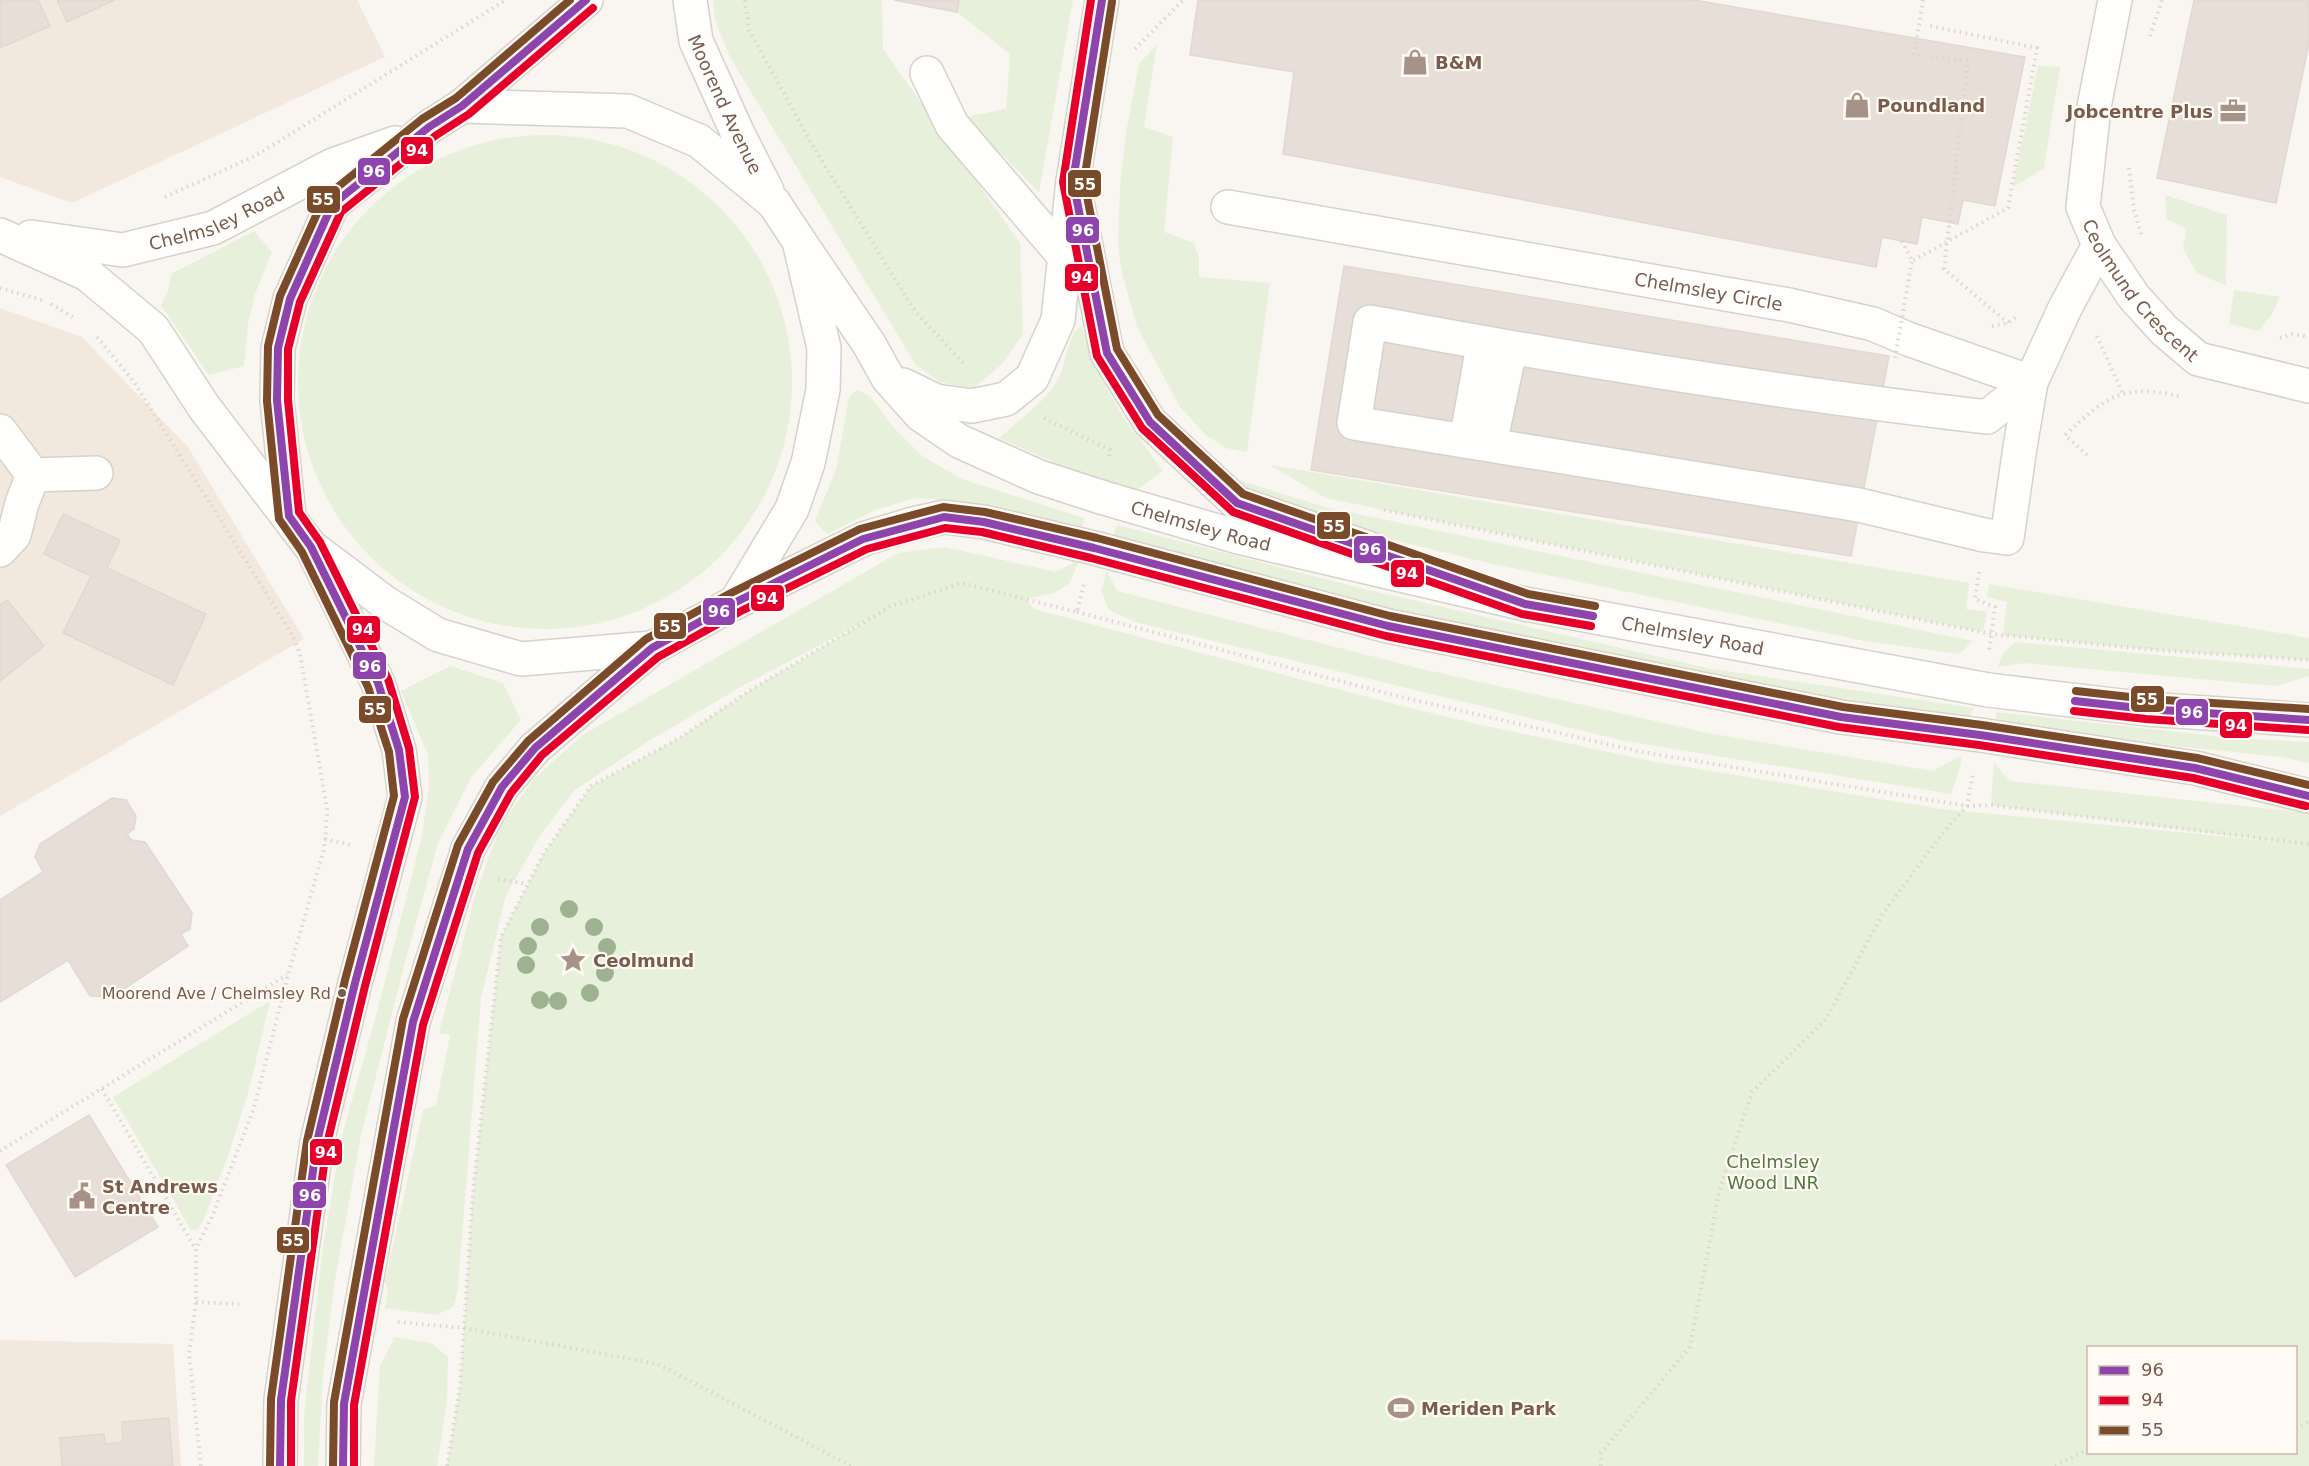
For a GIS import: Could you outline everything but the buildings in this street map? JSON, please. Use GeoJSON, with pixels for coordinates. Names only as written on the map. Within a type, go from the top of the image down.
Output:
{"type":"FeatureCollection","features":[{"type":"Feature","properties":{"kind":"street"},"geometry":{"type":"LineString","coordinates":[[290,516],[277,400],[278,348],[290,299],[332,205],[421,134],[462,106],[586,0]]}},
{"type":"Feature","properties":{"kind":"street","name":"Moorend Avenue"},"geometry":{"type":"LineString","coordinates":[[690,0],[696,41],[738,134],[774,203]]}},
{"type":"Feature","properties":{"kind":"street"},"geometry":{"type":"LineString","coordinates":[[888,378],[936,402],[972,406],[1006,399],[1032,378],[1058,320],[1073,181],[1102,0]]}},
{"type":"Feature","properties":{"kind":"street","name":"Ceolmund Crescent"},"geometry":{"type":"LineString","coordinates":[[2115,0],[2094,107],[2083,207],[2099,245],[2133,297],[2164,330],[2198,359],[2309,386]]}},
{"type":"Feature","properties":{"kind":"street"},"geometry":{"type":"LineString","coordinates":[[927,73],[952,125],[1065,257]]}},
{"type":"Feature","properties":{"kind":"street"},"geometry":{"type":"LineString","coordinates":[[462,106],[628,111],[699,141],[774,203]]}},
{"type":"Feature","properties":{"kind":"street","name":"Chelmsley Road"},"geometry":{"type":"LineString","coordinates":[[0,234],[123,250],[213,228],[333,165],[421,134]]}},
{"type":"Feature","properties":{"kind":"street"},"geometry":{"type":"LineString","coordinates":[[1073,181],[1107,352],[1150,422],[1237,503],[1525,603]]}},
{"type":"Feature","properties":{"kind":"street","name":"Chelmsley Road"},"geometry":{"type":"LineString","coordinates":[[774,203],[869,344],[888,378],[921,415],[958,441],[1039,477],[1238,537],[1525,603],[1988,690],[2147,709],[2309,720]]}},
{"type":"Feature","properties":{"kind":"street","name":"Chelmsley Circle"},"geometry":{"type":"LineString","coordinates":[[1228,207],[1800,307],[1873,324],[1908,339],[2031,382]]}},
{"type":"Feature","properties":{"kind":"street","name":"Chelmsley Road"},"geometry":{"type":"LineString","coordinates":[[0,234],[87,274],[153,329],[204,407],[290,516],[311,547]]}},
{"type":"Feature","properties":{"kind":"street"},"geometry":{"type":"LineString","coordinates":[[736,602],[792,509],[808,463],[823,390],[824,348],[799,241]]}},
{"type":"Feature","properties":{"kind":"street"},"geometry":{"type":"LineString","coordinates":[[1494,349],[1373,326],[1357,427],[1859,505],[1984,535],[2007,538],[2031,382],[2065,308],[2099,245]]}},
{"type":"Feature","properties":{"kind":"street"},"geometry":{"type":"LineString","coordinates":[[1830,428],[1832,407],[1376,330],[1359,430],[1813,506],[1822,472],[1819,504],[1476,444],[1354,423],[1370,322],[1489,344],[1805,393],[1987,417],[2031,382]]}},
{"type":"Feature","properties":{"kind":"street"},"geometry":{"type":"LineString","coordinates":[[1476,444],[1494,349]]}},
{"type":"Feature","properties":{"kind":"street"},"geometry":{"type":"LineString","coordinates":[[0,431],[33,474]]}},
{"type":"Feature","properties":{"kind":"street"},"geometry":{"type":"LineString","coordinates":[[33,474],[96,473]]}},
{"type":"Feature","properties":{"kind":"street"},"geometry":{"type":"LineString","coordinates":[[0,550],[14,535],[22,503],[33,474]]}},
{"type":"Feature","properties":{"kind":"street"},"geometry":{"type":"LineString","coordinates":[[343,1466],[344,1404],[413,1022],[468,849],[502,787],[535,748],[652,648],[736,602],[863,539],[944,517],[984,522],[1094,548],[1388,626],[1841,717],[1980,735],[2195,768],[2309,796]]}},
{"type":"Feature","properties":{"kind":"street"},"geometry":{"type":"LineString","coordinates":[[311,547],[384,602],[438,635],[521,659],[652,648]]}},
{"type":"Feature","properties":{"kind":"street"},"geometry":{"type":"LineString","coordinates":[[280,1466],[281,1400],[317,1142],[355,983],[405,797],[399,750],[378,683],[311,547]]}},
{"type":"Feature","properties":{"kind":"path"},"geometry":{"type":"LineString","coordinates":[[164,198],[255,156],[506,0]]}},
{"type":"Feature","properties":{"kind":"path"},"geometry":{"type":"LineString","coordinates":[[745,0],[749,30],[803,129],[915,310],[983,383],[1006,399],[1110,450]]}},
{"type":"Feature","properties":{"kind":"path"},"geometry":{"type":"LineString","coordinates":[[1133,56],[1136,47],[1184,0]]}},
{"type":"Feature","properties":{"kind":"path"},"geometry":{"type":"LineString","coordinates":[[1923,0],[1914,55],[1968,61],[1944,268],[2008,323]]}},
{"type":"Feature","properties":{"kind":"path"},"geometry":{"type":"LineString","coordinates":[[2148,43],[2162,0]]}},
{"type":"Feature","properties":{"kind":"path"},"geometry":{"type":"LineString","coordinates":[[1912,261],[2008,208],[2037,48],[1930,26]]}},
{"type":"Feature","properties":{"kind":"path"},"geometry":{"type":"LineString","coordinates":[[2128,158],[2134,210],[2144,243]]}},
{"type":"Feature","properties":{"kind":"path"},"geometry":{"type":"LineString","coordinates":[[1895,358],[1912,261],[1902,241]]}},
{"type":"Feature","properties":{"kind":"path"},"geometry":{"type":"LineString","coordinates":[[0,288],[48,302],[78,320]]}},
{"type":"Feature","properties":{"kind":"path"},"geometry":{"type":"LineString","coordinates":[[1988,326],[2008,323],[2026,308]]}},
{"type":"Feature","properties":{"kind":"path"},"geometry":{"type":"LineString","coordinates":[[2093,328],[2122,392]]}},
{"type":"Feature","properties":{"kind":"path"},"geometry":{"type":"LineString","coordinates":[[2273,341],[2293,334],[2309,337]]}},
{"type":"Feature","properties":{"kind":"path"},"geometry":{"type":"LineString","coordinates":[[96,335],[134,382],[293,636],[300,654],[327,809],[325,839],[254,1108],[212,1217],[196,1248],[196,1302],[189,1354],[201,1466]]}},
{"type":"Feature","properties":{"kind":"path"},"geometry":{"type":"LineString","coordinates":[[2087,455],[2065,435],[2093,409],[2122,392],[2152,390],[2184,397]]}},
{"type":"Feature","properties":{"kind":"path"},"geometry":{"type":"LineString","coordinates":[[1104,498],[1110,450],[1150,422]]}},
{"type":"Feature","properties":{"kind":"path"},"geometry":{"type":"LineString","coordinates":[[1383,510],[1991,634],[2168,651],[2309,660]]}},
{"type":"Feature","properties":{"kind":"path"},"geometry":{"type":"LineString","coordinates":[[1077,612],[1094,548]]}},
{"type":"Feature","properties":{"kind":"path"},"geometry":{"type":"LineString","coordinates":[[447,1466],[460,1387],[473,1192],[501,937],[544,853],[591,786],[678,739],[749,691],[891,606],[962,583],[1401,697],[1642,752],[1967,806],[1990,805],[2309,844]]}},
{"type":"Feature","properties":{"kind":"path"},"geometry":{"type":"LineString","coordinates":[[1601,1466],[1601,1453],[1690,1347],[1719,1192],[1752,1092],[1826,1019],[1882,915],[1941,835],[1967,806],[1980,735]]}},
{"type":"Feature","properties":{"kind":"path"},"geometry":{"type":"LineString","coordinates":[[0,1151],[288,975]]}},
{"type":"Feature","properties":{"kind":"path"},"geometry":{"type":"LineString","coordinates":[[102,1089],[196,1248]]}},
{"type":"Feature","properties":{"kind":"path"},"geometry":{"type":"LineString","coordinates":[[196,1302],[239,1304]]}},
{"type":"Feature","properties":{"kind":"path"},"geometry":{"type":"LineString","coordinates":[[387,1321],[463,1328],[658,1364],[851,1466]]}},
{"type":"Feature","properties":{"kind":"path"},"geometry":{"type":"LineString","coordinates":[[2055,1466],[2087,1450]]}},
{"type":"Feature","properties":{"kind":"shaded area"},"geometry":{"type":"Polygon","coordinates":[[[0,0],[357,0],[385,57],[72,203],[0,177],[0,0]]]}},
{"type":"Feature","properties":{"kind":"shaded area"},"geometry":{"type":"Polygon","coordinates":[[[0,308],[82,337],[188,447],[304,639],[0,816],[0,308]]]}},
{"type":"Feature","properties":{"kind":"shaded area"},"geometry":{"type":"Polygon","coordinates":[[[0,1340],[173,1344],[181,1466],[0,1466],[0,1340]]]}},
{"type":"Feature","properties":{"kind":"green space"},"geometry":{"type":"Polygon","coordinates":[[[713,0],[882,0],[883,49],[1020,243],[1023,334],[1002,364],[973,389],[940,382],[916,365],[730,57],[715,20],[713,0]]]}},
{"type":"Feature","properties":{"kind":"green space"},"geometry":{"type":"Polygon","coordinates":[[[959,0],[1073,0],[1039,192],[965,117],[1006,109],[1010,54],[957,12],[959,0]]]}},
{"type":"Feature","properties":{"kind":"green space"},"geometry":{"type":"Polygon","coordinates":[[[1157,44],[1144,127],[1173,137],[1164,232],[1194,243],[1199,258],[1199,277],[1270,283],[1247,452],[1226,448],[1206,435],[1180,407],[1137,327],[1121,269],[1118,243],[1119,211],[1127,127],[1139,64],[1157,44]]]}},
{"type":"Feature","properties":{"kind":"green space"},"geometry":{"type":"Polygon","coordinates":[[[2038,66],[2060,67],[2044,168],[2013,187],[2038,66]]]}},
{"type":"Feature","properties":{"kind":"green space"},"geometry":{"type":"Polygon","coordinates":[[[545,135],[569,136],[617,146],[661,164],[702,191],[736,225],[763,266],[781,310],[791,358],[791,406],[781,454],[763,498],[736,539],[702,573],[661,600],[617,618],[569,628],[545,629],[521,628],[473,618],[429,600],[388,573],[354,539],[327,498],[309,454],[299,406],[298,382],[299,358],[309,310],[327,266],[354,225],[388,191],[429,164],[473,146],[521,136],[545,135]]]}},
{"type":"Feature","properties":{"kind":"green space"},"geometry":{"type":"Polygon","coordinates":[[[2165,195],[2227,215],[2226,286],[2197,273],[2183,249],[2186,229],[2167,219],[2165,195]]]}},
{"type":"Feature","properties":{"kind":"green space"},"geometry":{"type":"Polygon","coordinates":[[[254,231],[272,252],[255,294],[248,324],[244,366],[209,375],[161,305],[168,291],[171,274],[254,231]]]}},
{"type":"Feature","properties":{"kind":"green space"},"geometry":{"type":"Polygon","coordinates":[[[2234,290],[2280,297],[2272,314],[2259,331],[2229,324],[2234,290]]]}},
{"type":"Feature","properties":{"kind":"green space"},"geometry":{"type":"Polygon","coordinates":[[[1081,326],[1102,380],[1122,415],[1163,471],[1128,496],[1086,481],[1049,460],[999,438],[1040,403],[1054,387],[1062,371],[1072,337],[1081,326]]]}},
{"type":"Feature","properties":{"kind":"green space"},"geometry":{"type":"Polygon","coordinates":[[[857,390],[870,396],[893,427],[922,456],[962,479],[1084,518],[1082,529],[957,501],[916,498],[875,510],[827,534],[815,521],[836,470],[849,397],[857,390]]]}},
{"type":"Feature","properties":{"kind":"green space"},"geometry":{"type":"Polygon","coordinates":[[[1270,465],[1969,583],[1966,609],[1987,612],[1983,632],[1326,498],[1270,465]]]}},
{"type":"Feature","properties":{"kind":"green space"},"geometry":{"type":"Polygon","coordinates":[[[1238,480],[1328,508],[1973,641],[1959,654],[1865,641],[1484,562],[1337,526],[1265,502],[1238,480]]]}},
{"type":"Feature","properties":{"kind":"green space"},"geometry":{"type":"Polygon","coordinates":[[[1117,525],[1360,588],[1707,668],[1974,708],[1967,723],[1701,680],[1413,616],[1112,539],[1117,525]]]}},
{"type":"Feature","properties":{"kind":"green space","name":"Chelmsley Wood LNR"},"geometry":{"type":"Polygon","coordinates":[[[945,547],[1056,572],[1079,560],[1070,583],[1054,593],[1025,599],[1034,609],[1398,705],[1651,761],[1941,809],[2281,842],[1991,805],[1994,763],[2010,781],[2309,813],[2309,1466],[447,1466],[460,1387],[473,1192],[501,937],[544,853],[591,786],[678,739],[749,691],[873,617],[739,688],[647,742],[575,790],[541,834],[506,895],[481,998],[458,1287],[454,1306],[437,1315],[385,1308],[388,1288],[385,1281],[423,1110],[436,1105],[450,1035],[439,1033],[475,896],[500,826],[533,780],[581,736],[898,553],[945,547]]]}},
{"type":"Feature","properties":{"kind":"green space"},"geometry":{"type":"Polygon","coordinates":[[[1107,571],[1117,591],[1422,669],[1708,733],[1932,771],[1961,756],[1961,764],[1951,794],[1625,741],[1135,622],[1109,610],[1101,590],[1107,571]]]}},
{"type":"Feature","properties":{"kind":"green space"},"geometry":{"type":"Polygon","coordinates":[[[1989,584],[2309,638],[2309,660],[2156,650],[2003,635],[2007,602],[1987,597],[1989,584]]]}},
{"type":"Feature","properties":{"kind":"green space"},"geometry":{"type":"Polygon","coordinates":[[[2015,642],[2309,669],[2309,676],[2276,686],[2024,663],[1998,667],[2003,653],[2015,642]]]}},
{"type":"Feature","properties":{"kind":"green space"},"geometry":{"type":"Polygon","coordinates":[[[450,666],[503,683],[521,720],[472,776],[438,843],[361,1135],[334,1286],[323,1376],[318,1466],[304,1466],[304,1416],[322,1253],[341,1139],[377,1012],[422,836],[429,784],[428,755],[401,691],[450,666]]]}},
{"type":"Feature","properties":{"kind":"green space"},"geometry":{"type":"Polygon","coordinates":[[[1996,712],[2232,738],[2309,742],[2309,763],[2281,757],[1997,727],[1996,712]]]}},
{"type":"Feature","properties":{"kind":"green space"},"geometry":{"type":"Polygon","coordinates":[[[270,1001],[249,1090],[229,1153],[203,1221],[198,1229],[191,1230],[113,1097],[270,1001]]]}},
{"type":"Feature","properties":{"kind":"green space"},"geometry":{"type":"Polygon","coordinates":[[[395,1337],[431,1343],[448,1357],[447,1401],[437,1466],[374,1466],[380,1366],[395,1337]]]}},
{"type":"Feature","properties":{"kind":"transit line","name":"55"},"geometry":{"type":"LineString","coordinates":[[270,1466],[271,1399],[307,1141],[345,980],[394,796],[389,752],[368,687],[302,552],[279,519],[267,401],[268,346],[280,296],[324,198],[422,119],[456,98],[570,0]]}},
{"type":"Feature","properties":{"kind":"transit line","name":"96"},"geometry":{"type":"LineString","coordinates":[[280,1466],[281,1400],[317,1142],[355,983],[405,797],[399,750],[378,683],[311,547],[289,516],[277,400],[278,348],[290,299],[332,205],[429,127],[462,106],[586,0]]}},
{"type":"Feature","properties":{"kind":"transit line","name":"94"},"geometry":{"type":"LineString","coordinates":[[1091,0],[1063,182],[1097,356],[1142,428],[1233,512],[1522,614],[1591,626]]}},
{"type":"Feature","properties":{"kind":"transit line","name":"96"},"geometry":{"type":"LineString","coordinates":[[1102,0],[1073,181],[1107,353],[1150,422],[1237,503],[1525,604],[1593,616]]}},
{"type":"Feature","properties":{"kind":"transit line","name":"55"},"geometry":{"type":"LineString","coordinates":[[1112,2],[1084,181],[1117,349],[1158,415],[1243,494],[1528,594],[1595,606]]}},
{"type":"Feature","properties":{"kind":"transit line","name":"94"},"geometry":{"type":"LineString","coordinates":[[291,1466],[291,1401],[327,1144],[365,986],[415,797],[409,748],[388,679],[320,542],[299,512],[288,400],[288,349],[300,302],[341,212],[435,136],[469,114],[593,8]]}},
{"type":"Feature","properties":{"kind":"transit line","name":"55"},"geometry":{"type":"LineString","coordinates":[[333,1466],[334,1402],[403,1019],[458,845],[493,782],[528,741],[646,639],[731,593],[860,529],[943,507],[985,512],[1097,538],[1390,616],[1843,707],[1982,725],[2197,758],[2309,785]]}},
{"type":"Feature","properties":{"kind":"transit line","name":"96"},"geometry":{"type":"LineString","coordinates":[[343,1466],[344,1404],[413,1022],[468,849],[502,787],[535,748],[652,648],[736,602],[863,539],[944,517],[984,522],[1094,548],[1388,626],[1841,717],[1980,735],[2195,768],[2309,796]]}},
{"type":"Feature","properties":{"kind":"transit line","name":"94"},"geometry":{"type":"LineString","coordinates":[[354,1466],[354,1405],[423,1025],[478,853],[511,793],[542,755],[658,657],[741,611],[867,549],[945,528],[982,532],[1091,558],[1386,636],[1839,727],[1979,745],[2193,778],[2306,806]]}},
{"type":"Feature","properties":{"kind":"transit line","name":"55"},"geometry":{"type":"LineString","coordinates":[[2076,691],[2148,699],[2309,709]]}},
{"type":"Feature","properties":{"kind":"transit line","name":"96"},"geometry":{"type":"LineString","coordinates":[[2075,701],[2147,709],[2309,720]]}},
{"type":"Feature","properties":{"kind":"transit line","name":"94"},"geometry":{"type":"LineString","coordinates":[[2074,711],[2146,719],[2308,730]]}},
{"type":"Feature","properties":{"kind":"place","name":"B&M"},"geometry":{"type":"Point","coordinates":[1415,62]}},
{"type":"Feature","properties":{"kind":"place","name":"Poundland"},"geometry":{"type":"Point","coordinates":[1857,105]}},
{"type":"Feature","properties":{"kind":"place","name":"Jobcentre Plus"},"geometry":{"type":"Point","coordinates":[2233,111]}},
{"type":"Feature","properties":{"kind":"place","name":"Ceolmund"},"geometry":{"type":"Point","coordinates":[573,960]}},
{"type":"Feature","properties":{"kind":"place","name":"Moorend Ave / Chelmsley Rd"},"geometry":{"type":"Point","coordinates":[342,993]}},
{"type":"Feature","properties":{"kind":"place","name":"St Andrews Centre"},"geometry":{"type":"Point","coordinates":[82,1196]}},
{"type":"Feature","properties":{"kind":"place","name":"Meriden Park"},"geometry":{"type":"Point","coordinates":[1401,1408]}}]}
